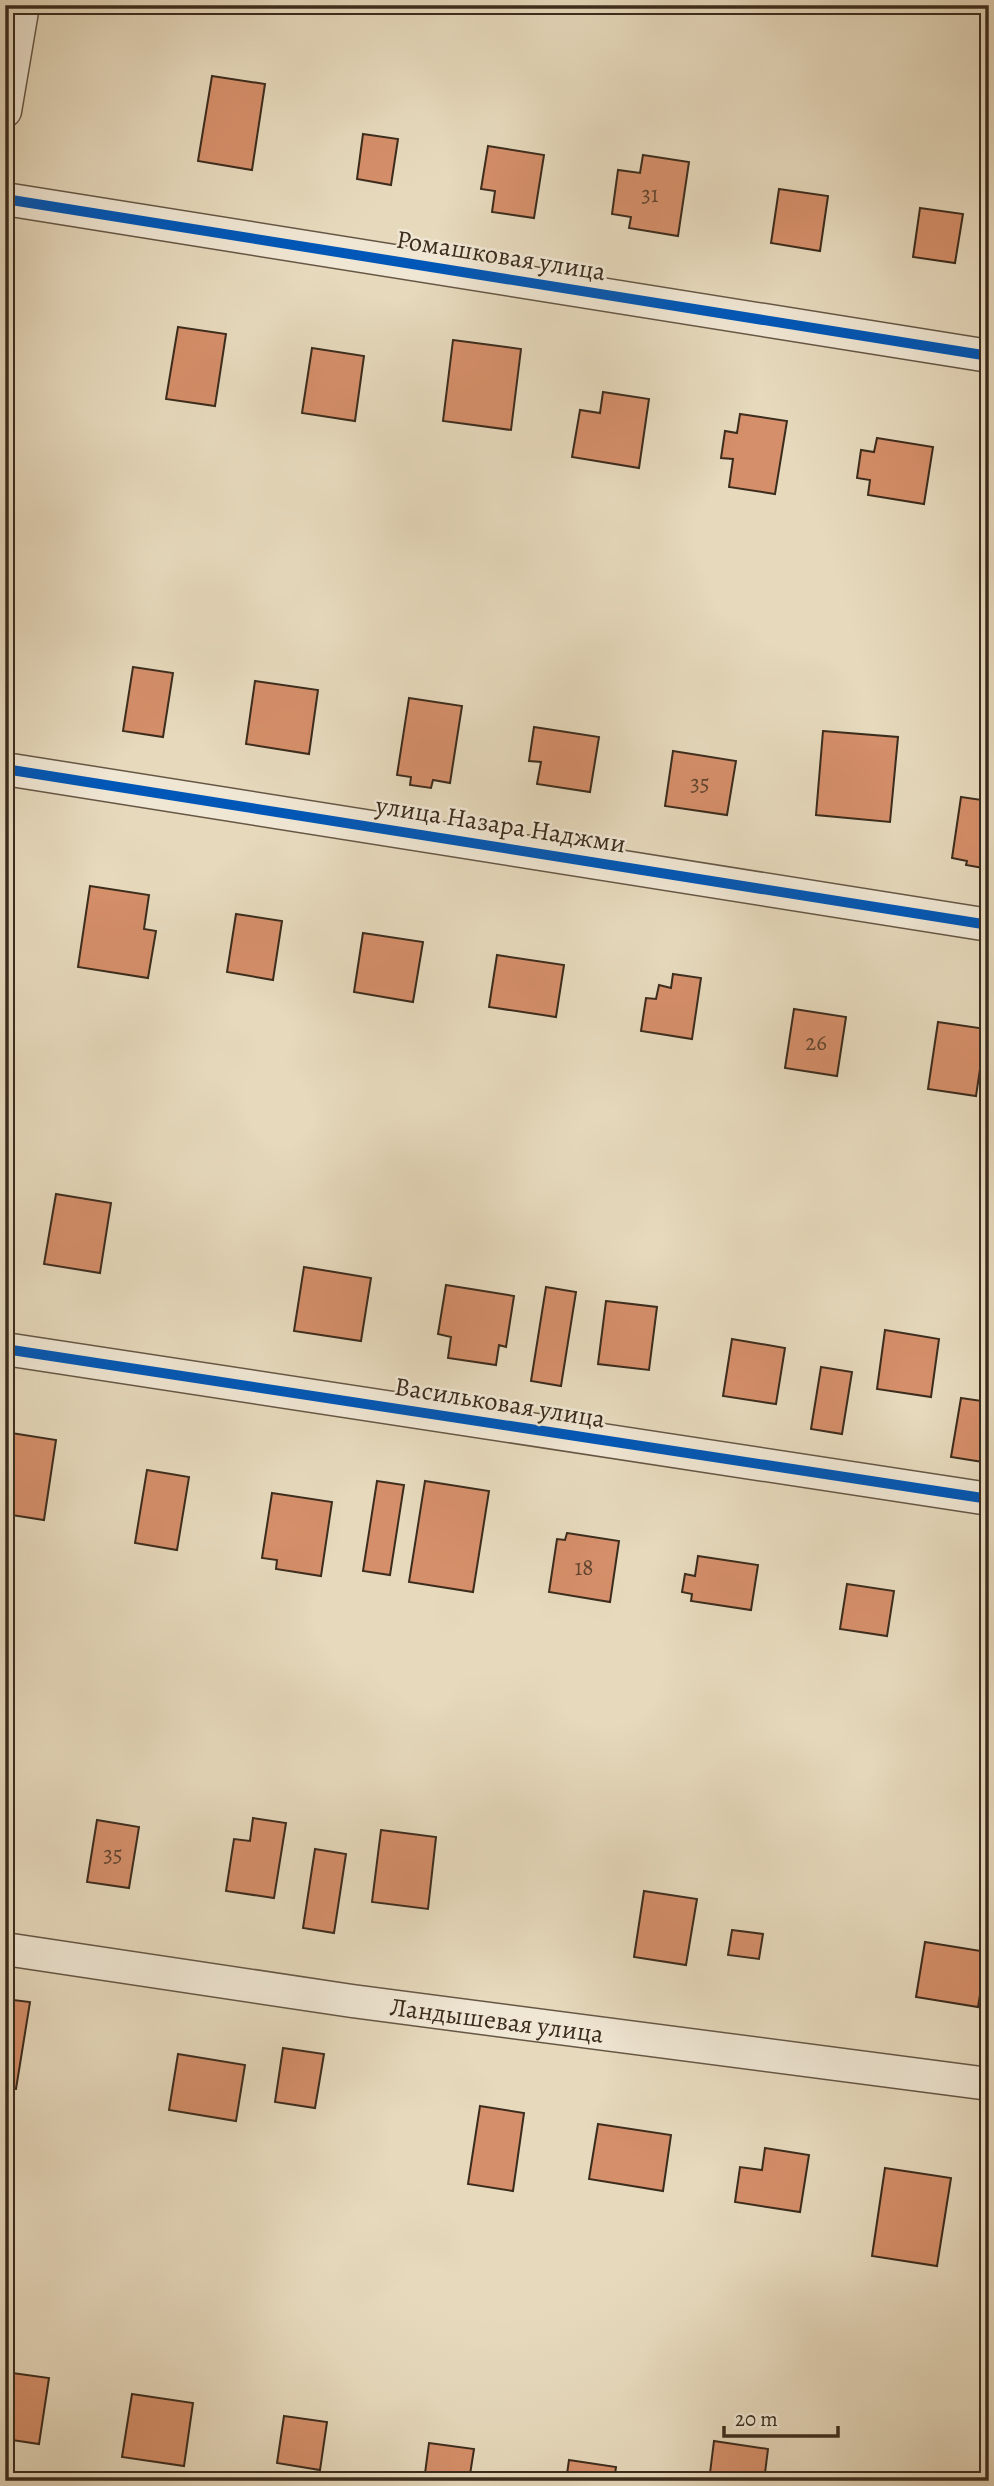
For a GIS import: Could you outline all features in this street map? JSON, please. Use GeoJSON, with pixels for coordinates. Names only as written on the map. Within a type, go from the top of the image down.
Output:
{"type":"FeatureCollection","features":[{"type":"Feature","properties":{"kind":"street"},"geometry":{"type":"LineString","coordinates":[[5,111],[23,5]]}},
{"type":"Feature","properties":{"kind":"street","name":"Ромашковая улица"},"geometry":{"type":"LineString","coordinates":[[5,199],[989,356]]}},
{"type":"Feature","properties":{"kind":"street","name":"улица Назара Наджми"},"geometry":{"type":"LineString","coordinates":[[5,769],[989,925]]}},
{"type":"Feature","properties":{"kind":"street","name":"Васильковая улица"},"geometry":{"type":"LineString","coordinates":[[5,1349],[989,1499]]}},
{"type":"Feature","properties":{"kind":"street","name":"Ландышевая улица"},"geometry":{"type":"LineString","coordinates":[[5,1949],[352,2001],[989,2084]]}},
{"type":"Feature","properties":{"kind":"building"},"geometry":{"type":"Polygon","coordinates":[[[212,76],[265,84],[252,170],[198,161],[212,76]]]}},
{"type":"Feature","properties":{"kind":"building"},"geometry":{"type":"Polygon","coordinates":[[[363,134],[398,139],[391,185],[357,179],[363,134]]]}},
{"type":"Feature","properties":{"kind":"building"},"geometry":{"type":"Polygon","coordinates":[[[488,146],[544,155],[534,218],[492,212],[495,191],[481,189],[488,146]]]}},
{"type":"Feature","properties":{"kind":"building"},"geometry":{"type":"Polygon","coordinates":[[[643,155],[689,162],[678,236],[629,228],[631,217],[612,214],[618,170],[640,173],[643,155]]]}},
{"type":"Feature","properties":{"kind":"building"},"geometry":{"type":"Polygon","coordinates":[[[779,189],[828,196],[820,251],[771,243],[779,189]]]}},
{"type":"Feature","properties":{"kind":"building"},"geometry":{"type":"Polygon","coordinates":[[[920,208],[963,214],[955,263],[913,257],[920,208]]]}},
{"type":"Feature","properties":{"kind":"building"},"geometry":{"type":"Polygon","coordinates":[[[178,327],[226,334],[215,406],[166,399],[178,327]]]}},
{"type":"Feature","properties":{"kind":"building"},"geometry":{"type":"Polygon","coordinates":[[[453,340],[521,349],[511,430],[443,421],[453,340]]]}},
{"type":"Feature","properties":{"kind":"building"},"geometry":{"type":"Polygon","coordinates":[[[312,348],[364,356],[355,421],[302,413],[312,348]]]}},
{"type":"Feature","properties":{"kind":"building"},"geometry":{"type":"Polygon","coordinates":[[[603,392],[649,399],[639,468],[572,457],[580,410],[600,413],[603,392]]]}},
{"type":"Feature","properties":{"kind":"building"},"geometry":{"type":"Polygon","coordinates":[[[740,414],[787,421],[775,494],[729,487],[733,459],[721,458],[725,431],[737,433],[740,414]]]}},
{"type":"Feature","properties":{"kind":"building"},"geometry":{"type":"Polygon","coordinates":[[[877,438],[933,447],[924,504],[868,495],[870,480],[857,478],[861,450],[874,452],[877,438]]]}},
{"type":"Feature","properties":{"kind":"building"},"geometry":{"type":"Polygon","coordinates":[[[133,667],[173,673],[163,737],[123,731],[133,667]]]}},
{"type":"Feature","properties":{"kind":"building"},"geometry":{"type":"Polygon","coordinates":[[[255,681],[318,690],[309,754],[246,744],[255,681]]]}},
{"type":"Feature","properties":{"kind":"building"},"geometry":{"type":"Polygon","coordinates":[[[409,698],[462,706],[450,783],[433,780],[431,788],[410,785],[411,777],[397,775],[409,698]]]}},
{"type":"Feature","properties":{"kind":"building"},"geometry":{"type":"Polygon","coordinates":[[[534,727],[599,737],[590,792],[537,784],[541,762],[529,761],[534,727]]]}},
{"type":"Feature","properties":{"kind":"building"},"geometry":{"type":"Polygon","coordinates":[[[823,731],[898,737],[890,822],[816,815],[823,731]]]}},
{"type":"Feature","properties":{"kind":"building"},"geometry":{"type":"Polygon","coordinates":[[[673,751],[736,761],[727,815],[665,806],[673,751]]]}},
{"type":"Feature","properties":{"kind":"building"},"geometry":{"type":"Polygon","coordinates":[[[961,797],[989,801],[989,869],[966,865],[967,861],[952,858],[961,797]]]}},
{"type":"Feature","properties":{"kind":"building"},"geometry":{"type":"Polygon","coordinates":[[[90,886],[149,895],[144,929],[156,931],[148,978],[78,967],[90,886]]]}},
{"type":"Feature","properties":{"kind":"building"},"geometry":{"type":"Polygon","coordinates":[[[236,914],[282,921],[273,980],[227,972],[236,914]]]}},
{"type":"Feature","properties":{"kind":"building"},"geometry":{"type":"Polygon","coordinates":[[[363,933],[423,942],[413,1002],[354,992],[363,933]]]}},
{"type":"Feature","properties":{"kind":"building"},"geometry":{"type":"Polygon","coordinates":[[[497,955],[564,965],[556,1017],[489,1007],[497,955]]]}},
{"type":"Feature","properties":{"kind":"building"},"geometry":{"type":"Polygon","coordinates":[[[673,974],[701,978],[692,1039],[641,1031],[646,998],[656,999],[659,985],[671,988],[673,974]]]}},
{"type":"Feature","properties":{"kind":"building"},"geometry":{"type":"Polygon","coordinates":[[[794,1009],[846,1017],[837,1076],[785,1068],[794,1009]]]}},
{"type":"Feature","properties":{"kind":"building"},"geometry":{"type":"Polygon","coordinates":[[[938,1022],[986,1029],[976,1096],[928,1089],[938,1022]]]}},
{"type":"Feature","properties":{"kind":"building"},"geometry":{"type":"Polygon","coordinates":[[[56,1194],[111,1203],[100,1273],[44,1264],[56,1194]]]}},
{"type":"Feature","properties":{"kind":"building"},"geometry":{"type":"Polygon","coordinates":[[[304,1267],[371,1278],[361,1341],[294,1331],[304,1267]]]}},
{"type":"Feature","properties":{"kind":"building"},"geometry":{"type":"Polygon","coordinates":[[[446,1285],[514,1296],[506,1347],[499,1345],[496,1365],[448,1358],[451,1337],[438,1334],[446,1285]]]}},
{"type":"Feature","properties":{"kind":"building"},"geometry":{"type":"Polygon","coordinates":[[[546,1287],[576,1292],[561,1386],[531,1381],[546,1287]]]}},
{"type":"Feature","properties":{"kind":"building"},"geometry":{"type":"Polygon","coordinates":[[[606,1301],[657,1307],[649,1370],[598,1364],[606,1301]]]}},
{"type":"Feature","properties":{"kind":"building"},"geometry":{"type":"Polygon","coordinates":[[[885,1330],[939,1339],[931,1397],[877,1389],[885,1330]]]}},
{"type":"Feature","properties":{"kind":"building"},"geometry":{"type":"Polygon","coordinates":[[[732,1339],[785,1348],[776,1404],[723,1396],[732,1339]]]}},
{"type":"Feature","properties":{"kind":"building"},"geometry":{"type":"Polygon","coordinates":[[[821,1367],[852,1372],[842,1434],[811,1429],[821,1367]]]}},
{"type":"Feature","properties":{"kind":"building"},"geometry":{"type":"Polygon","coordinates":[[[961,1398],[989,1402],[983,1462],[951,1457],[961,1398]]]}},
{"type":"Feature","properties":{"kind":"building"},"geometry":{"type":"Polygon","coordinates":[[[5,1432],[56,1440],[44,1520],[5,1514],[5,1432]]]}},
{"type":"Feature","properties":{"kind":"building"},"geometry":{"type":"Polygon","coordinates":[[[147,1470],[189,1477],[177,1550],[135,1543],[147,1470]]]}},
{"type":"Feature","properties":{"kind":"building"},"geometry":{"type":"Polygon","coordinates":[[[377,1481],[404,1485],[390,1575],[363,1571],[377,1481]]]}},
{"type":"Feature","properties":{"kind":"building"},"geometry":{"type":"Polygon","coordinates":[[[425,1481],[489,1491],[473,1592],[409,1582],[425,1481]]]}},
{"type":"Feature","properties":{"kind":"building"},"geometry":{"type":"Polygon","coordinates":[[[272,1493],[332,1502],[321,1576],[276,1569],[277,1560],[262,1558],[272,1493]]]}},
{"type":"Feature","properties":{"kind":"building"},"geometry":{"type":"Polygon","coordinates":[[[567,1533],[619,1541],[610,1602],[549,1592],[557,1539],[565,1540],[567,1533]]]}},
{"type":"Feature","properties":{"kind":"building"},"geometry":{"type":"Polygon","coordinates":[[[698,1556],[758,1565],[751,1610],[691,1601],[692,1594],[682,1592],[685,1574],[695,1576],[698,1556]]]}},
{"type":"Feature","properties":{"kind":"building"},"geometry":{"type":"Polygon","coordinates":[[[847,1584],[894,1591],[887,1636],[840,1629],[847,1584]]]}},
{"type":"Feature","properties":{"kind":"building"},"geometry":{"type":"Polygon","coordinates":[[[989,1618],[989,1661],[982,1660],[989,1618]]]}},
{"type":"Feature","properties":{"kind":"building"},"geometry":{"type":"Polygon","coordinates":[[[253,1818],[286,1823],[274,1898],[226,1891],[234,1839],[250,1841],[253,1818]]]}},
{"type":"Feature","properties":{"kind":"building"},"geometry":{"type":"Polygon","coordinates":[[[97,1820],[139,1827],[129,1888],[87,1882],[97,1820]]]}},
{"type":"Feature","properties":{"kind":"building"},"geometry":{"type":"Polygon","coordinates":[[[381,1830],[436,1837],[428,1909],[372,1902],[381,1830]]]}},
{"type":"Feature","properties":{"kind":"building"},"geometry":{"type":"Polygon","coordinates":[[[315,1849],[346,1854],[334,1933],[303,1928],[315,1849]]]}},
{"type":"Feature","properties":{"kind":"building"},"geometry":{"type":"Polygon","coordinates":[[[644,1891],[697,1899],[686,1965],[634,1957],[644,1891]]]}},
{"type":"Feature","properties":{"kind":"building"},"geometry":{"type":"Polygon","coordinates":[[[732,1930],[763,1934],[759,1959],[728,1955],[732,1930]]]}},
{"type":"Feature","properties":{"kind":"building"},"geometry":{"type":"Polygon","coordinates":[[[925,1942],[987,1952],[978,2007],[916,1997],[925,1942]]]}},
{"type":"Feature","properties":{"kind":"building"},"geometry":{"type":"Polygon","coordinates":[[[5,1999],[30,2002],[16,2089],[5,2088],[5,1999]]]}},
{"type":"Feature","properties":{"kind":"building"},"geometry":{"type":"Polygon","coordinates":[[[283,2048],[324,2054],[315,2108],[275,2102],[283,2048]]]}},
{"type":"Feature","properties":{"kind":"building"},"geometry":{"type":"Polygon","coordinates":[[[178,2054],[245,2065],[236,2121],[169,2110],[178,2054]]]}},
{"type":"Feature","properties":{"kind":"building"},"geometry":{"type":"Polygon","coordinates":[[[480,2106],[524,2113],[513,2191],[468,2184],[480,2106]]]}},
{"type":"Feature","properties":{"kind":"building"},"geometry":{"type":"Polygon","coordinates":[[[598,2124],[671,2135],[663,2191],[589,2179],[598,2124]]]}},
{"type":"Feature","properties":{"kind":"building"},"geometry":{"type":"Polygon","coordinates":[[[765,2148],[809,2155],[800,2212],[735,2202],[740,2167],[762,2170],[765,2148]]]}},
{"type":"Feature","properties":{"kind":"building"},"geometry":{"type":"Polygon","coordinates":[[[885,2168],[951,2178],[937,2266],[872,2256],[885,2168]]]}},
{"type":"Feature","properties":{"kind":"building"},"geometry":{"type":"Polygon","coordinates":[[[5,2372],[49,2378],[39,2444],[5,2439],[5,2372]]]}},
{"type":"Feature","properties":{"kind":"building"},"geometry":{"type":"Polygon","coordinates":[[[132,2394],[193,2403],[184,2466],[122,2457],[132,2394]]]}},
{"type":"Feature","properties":{"kind":"building"},"geometry":{"type":"Polygon","coordinates":[[[284,2416],[327,2422],[320,2470],[277,2463],[284,2416]]]}},
{"type":"Feature","properties":{"kind":"building"},"geometry":{"type":"Polygon","coordinates":[[[714,2441],[768,2449],[764,2481],[709,2481],[714,2441]]]}},
{"type":"Feature","properties":{"kind":"building"},"geometry":{"type":"Polygon","coordinates":[[[429,2443],[474,2449],[469,2481],[424,2481],[429,2443]]]}},
{"type":"Feature","properties":{"kind":"building"},"geometry":{"type":"Polygon","coordinates":[[[569,2460],[616,2467],[614,2481],[566,2481],[569,2460]]]}},
{"type":"Feature","properties":{"kind":"cycle path"},"geometry":{"type":"LineString","coordinates":[[5,199],[989,356]]}},
{"type":"Feature","properties":{"kind":"cycle path"},"geometry":{"type":"LineString","coordinates":[[5,769],[989,925]]}},
{"type":"Feature","properties":{"kind":"cycle path"},"geometry":{"type":"LineString","coordinates":[[5,1349],[989,1499]]}}]}
